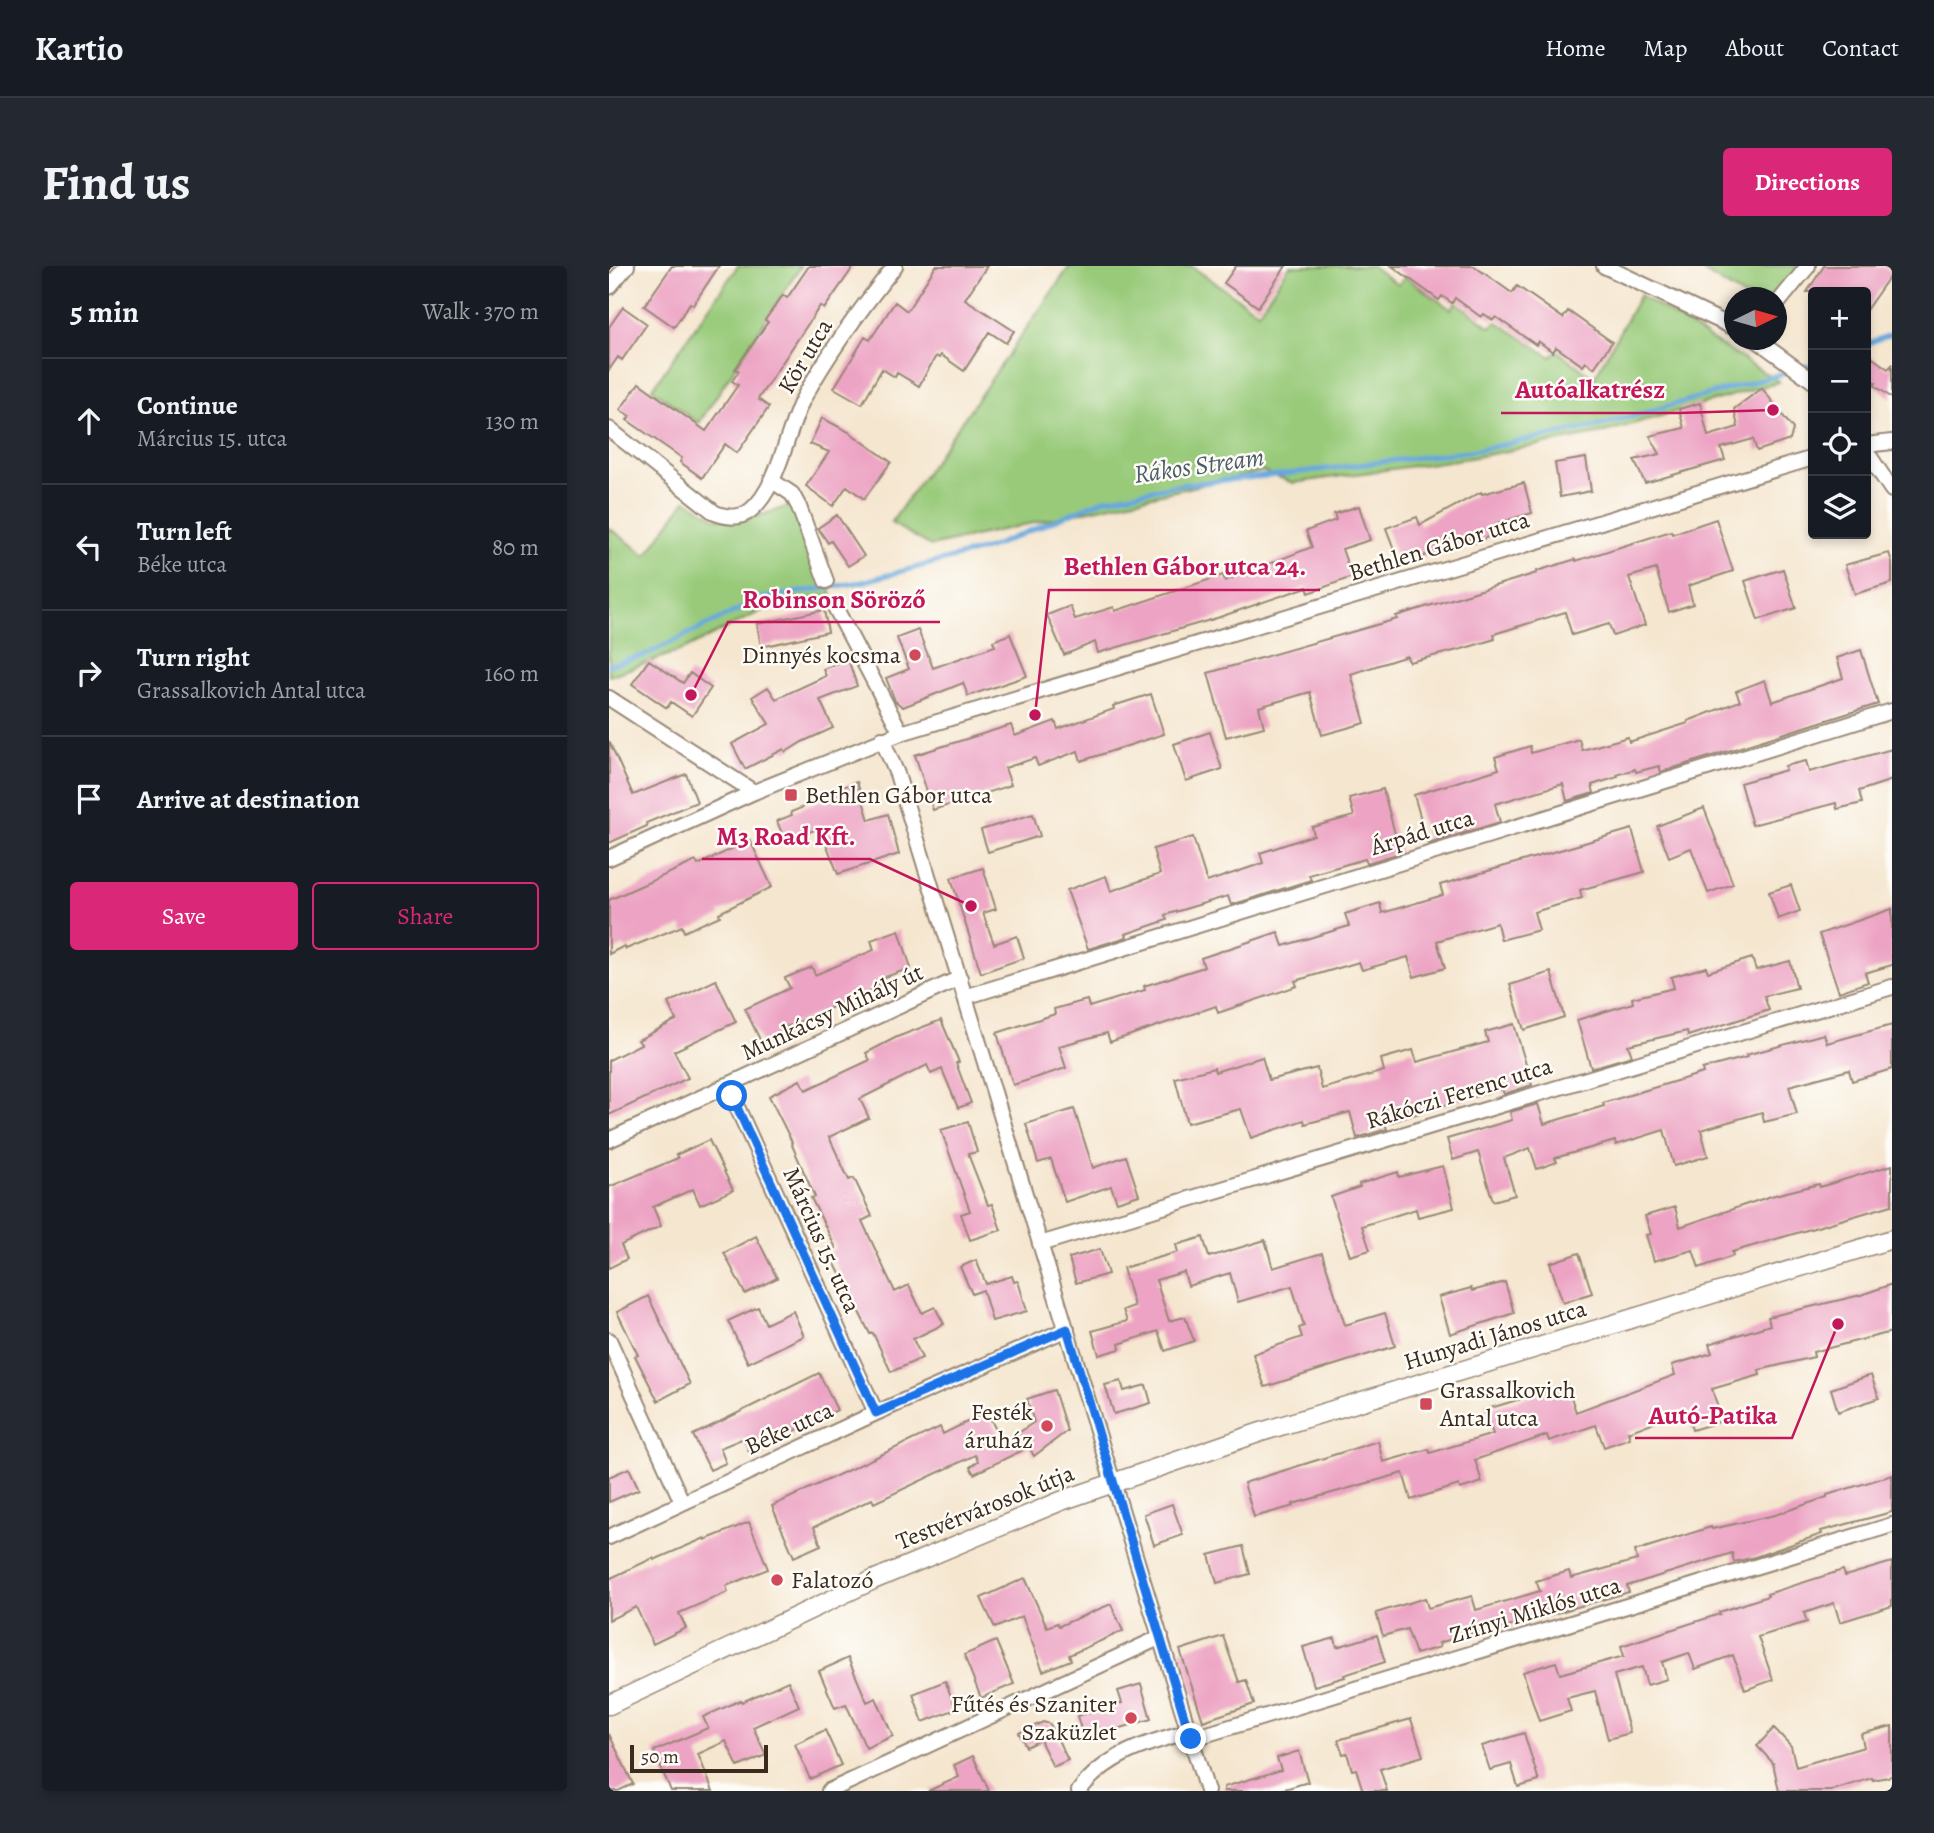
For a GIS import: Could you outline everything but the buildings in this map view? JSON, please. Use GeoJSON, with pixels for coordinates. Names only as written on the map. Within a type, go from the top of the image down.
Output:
{"type":"FeatureCollection","features":[{"type":"Feature","properties":{"kind":"street"},"geometry":{"type":"LineString","coordinates":[[609,287],[628,266]]}},
{"type":"Feature","properties":{"kind":"street","name":"Kör utca"},"geometry":{"type":"LineString","coordinates":[[609,429],[715,513],[737,517],[750,510],[771,480],[803,400],[838,342],[895,266]]}},
{"type":"Feature","properties":{"kind":"street"},"geometry":{"type":"LineString","coordinates":[[1604,266],[1724,323]]}},
{"type":"Feature","properties":{"kind":"street"},"geometry":{"type":"LineString","coordinates":[[1787,290],[1808,266]]}},
{"type":"Feature","properties":{"kind":"street"},"geometry":{"type":"LineString","coordinates":[[1772,350],[1808,377]]}},
{"type":"Feature","properties":{"kind":"street"},"geometry":{"type":"LineString","coordinates":[[1871,444],[1892,442]]}},
{"type":"Feature","properties":{"kind":"street"},"geometry":{"type":"LineString","coordinates":[[1871,458],[1892,490]]}},
{"type":"Feature","properties":{"kind":"street","name":"Bethlen Gábor utca"},"geometry":{"type":"LineString","coordinates":[[609,859],[754,792],[882,739],[1808,459]]}},
{"type":"Feature","properties":{"kind":"street"},"geometry":{"type":"LineString","coordinates":[[771,480],[792,494],[826,581]]}},
{"type":"Feature","properties":{"kind":"street"},"geometry":{"type":"LineString","coordinates":[[835,607],[901,733]]}},
{"type":"Feature","properties":{"kind":"street"},"geometry":{"type":"LineString","coordinates":[[609,698],[754,792]]}},
{"type":"Feature","properties":{"kind":"street","name":"Árpád utca"},"geometry":{"type":"LineString","coordinates":[[965,997],[1892,711]]}},
{"type":"Feature","properties":{"kind":"street"},"geometry":{"type":"LineString","coordinates":[[882,739],[897,774],[1207,1791]]}},
{"type":"Feature","properties":{"kind":"street","name":"Munkácsy Mihály út"},"geometry":{"type":"LineString","coordinates":[[609,1140],[960,978]]}},
{"type":"Feature","properties":{"kind":"street","name":"Rákóczi Ferenc utca"},"geometry":{"type":"LineString","coordinates":[[1040,1244],[1892,987]]}},
{"type":"Feature","properties":{"kind":"street","name":"Március 15. utca"},"geometry":{"type":"LineString","coordinates":[[727,1085],[876,1413]]}},
{"type":"Feature","properties":{"kind":"street","name":"Hunyadi János utca"},"geometry":{"type":"LineString","coordinates":[[1114,1482],[1261,1432],[1892,1239]]}},
{"type":"Feature","properties":{"kind":"street","name":"Béke utca"},"geometry":{"type":"LineString","coordinates":[[609,1537],[876,1413],[1067,1329]]}},
{"type":"Feature","properties":{"kind":"street"},"geometry":{"type":"LineString","coordinates":[[609,1340],[682,1502]]}},
{"type":"Feature","properties":{"kind":"street","name":"Testvérvárosok útja"},"geometry":{"type":"LineString","coordinates":[[609,1705],[873,1580],[1061,1501],[1114,1482]]}},
{"type":"Feature","properties":{"kind":"street","name":"Zrínyi Miklós utca"},"geometry":{"type":"LineString","coordinates":[[1079,1791],[1106,1763],[1163,1739],[1190,1735],[1892,1525]]}},
{"type":"Feature","properties":{"kind":"street"},"geometry":{"type":"LineString","coordinates":[[829,1791],[1161,1637]]}},
{"type":"Feature","properties":{"kind":"green space"},"geometry":{"type":"Polygon","coordinates":[[[738,266],[801,266],[699,423],[652,389],[738,266]]]}},
{"type":"Feature","properties":{"kind":"green space"},"geometry":{"type":"Polygon","coordinates":[[[1070,266],[1191,266],[1258,312],[1290,266],[1372,266],[1398,285],[1405,277],[1451,309],[1456,302],[1490,327],[1497,322],[1551,357],[1557,351],[1594,378],[1640,295],[1779,382],[1598,434],[1470,458],[1293,483],[1263,471],[931,546],[891,523],[1070,266]]]}},
{"type":"Feature","properties":{"kind":"green space"},"geometry":{"type":"Polygon","coordinates":[[[1695,266],[1807,266],[1787,287],[1729,287],[1695,266]]]}},
{"type":"Feature","properties":{"kind":"green space"},"geometry":{"type":"Polygon","coordinates":[[[686,500],[715,518],[746,520],[795,504],[832,595],[773,605],[685,649],[609,676],[609,528],[646,555],[686,500]]]}},
{"type":"Feature","properties":{"kind":"waterway","name":"Rákos Stream"},"geometry":{"type":"LineString","coordinates":[[1871,342],[1892,334]]}},
{"type":"Feature","properties":{"kind":"waterway","name":"Rákos Stream"},"geometry":{"type":"LineString","coordinates":[[609,665],[645,655],[763,598],[862,582],[989,548],[1105,499],[1178,485],[1477,450],[1601,425],[1808,366]]}},
{"type":"Feature","properties":{"kind":"place","name":"Autóalkatrész"},"geometry":{"type":"Point","coordinates":[1773,410]}},
{"type":"Feature","properties":{"kind":"place","name":"Dinnyés kocsma"},"geometry":{"type":"Point","coordinates":[915,655]}},
{"type":"Feature","properties":{"kind":"place","name":"Robinson Söröző"},"geometry":{"type":"Point","coordinates":[691,695]}},
{"type":"Feature","properties":{"kind":"place","name":"Bethlen Gábor utca 24."},"geometry":{"type":"Point","coordinates":[1035,715]}},
{"type":"Feature","properties":{"kind":"place","name":"Bethlen Gábor utca"},"geometry":{"type":"Point","coordinates":[791,795]}},
{"type":"Feature","properties":{"kind":"place","name":"M3 Road Kft."},"geometry":{"type":"Point","coordinates":[971,906]}},
{"type":"Feature","properties":{"kind":"place","name":"Autó-Patika"},"geometry":{"type":"Point","coordinates":[1838,1324]}},
{"type":"Feature","properties":{"kind":"place","name":"Grassalkovich Antal utca"},"geometry":{"type":"Point","coordinates":[1426,1404]}},
{"type":"Feature","properties":{"kind":"place","name":"Festék áruház"},"geometry":{"type":"Point","coordinates":[1047,1426]}},
{"type":"Feature","properties":{"kind":"place","name":"Falatozó"},"geometry":{"type":"Point","coordinates":[777,1580]}},
{"type":"Feature","properties":{"kind":"place","name":"Fűtés és Szaniter Szaküzlet"},"geometry":{"type":"Point","coordinates":[1131,1718]}},
{"type":"Feature","properties":{"kind":"route"},"geometry":{"type":"LineString","coordinates":[[732,1096],[876,1413],[1067,1329],[1191,1739]]}}]}
